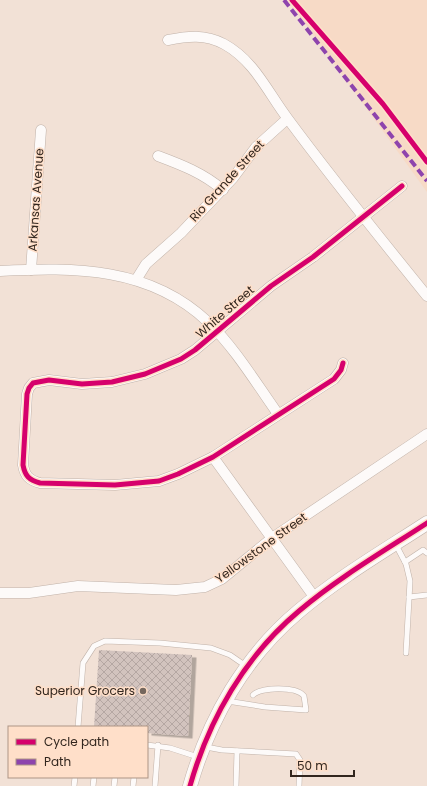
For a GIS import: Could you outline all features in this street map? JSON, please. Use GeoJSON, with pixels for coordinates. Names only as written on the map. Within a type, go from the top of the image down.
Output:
{"type":"FeatureCollection","features":[{"type":"Feature","properties":{"kind":"main road"},"geometry":{"type":"LineString","coordinates":[[190,786],[201,752],[224,701],[247,667],[280,628],[315,598],[427,523]]}},
{"type":"Feature","properties":{"kind":"street"},"geometry":{"type":"LineString","coordinates":[[168,40],[198,36],[224,44],[249,63],[287,118],[427,296]]}},
{"type":"Feature","properties":{"kind":"street","name":"Rio Grande Street"},"geometry":{"type":"LineString","coordinates":[[136,280],[146,264],[155,254],[181,232],[223,190],[256,147],[287,118]]}},
{"type":"Feature","properties":{"kind":"street","name":"Arkansas Avenue"},"geometry":{"type":"LineString","coordinates":[[31,270],[41,130]]}},
{"type":"Feature","properties":{"kind":"street"},"geometry":{"type":"LineString","coordinates":[[158,156],[192,168],[223,190]]}},
{"type":"Feature","properties":{"kind":"street","name":"White Street"},"geometry":{"type":"LineString","coordinates":[[213,457],[178,474],[159,481],[140,484],[115,485],[40,483],[31,480],[27,476],[23,465],[27,394],[29,388],[33,383],[49,380],[96,384],[131,378],[164,367],[181,359],[195,350],[217,332],[270,286],[313,257],[402,186]]}},
{"type":"Feature","properties":{"kind":"street"},"geometry":{"type":"LineString","coordinates":[[0,271],[91,271],[136,280],[161,290],[186,304],[217,332],[232,349],[278,414]]}},
{"type":"Feature","properties":{"kind":"street"},"geometry":{"type":"LineString","coordinates":[[315,598],[213,457],[334,379],[341,370],[343,363]]}},
{"type":"Feature","properties":{"kind":"street","name":"Yellowstone Street"},"geometry":{"type":"LineString","coordinates":[[0,593],[29,593],[78,586],[193,589],[205,587],[222,579],[272,538],[427,434]]}},
{"type":"Feature","properties":{"kind":"lane"},"geometry":{"type":"LineString","coordinates":[[396,544],[406,562],[410,581],[406,653]]}},
{"type":"Feature","properties":{"kind":"lane"},"geometry":{"type":"LineString","coordinates":[[406,562],[423,550],[427,553]]}},
{"type":"Feature","properties":{"kind":"lane"},"geometry":{"type":"LineString","coordinates":[[409,597],[427,595]]}},
{"type":"Feature","properties":{"kind":"lane"},"geometry":{"type":"LineString","coordinates":[[78,726],[83,663],[94,646],[105,641],[160,643],[211,648],[230,654],[247,667]]}},
{"type":"Feature","properties":{"kind":"lane"},"geometry":{"type":"LineString","coordinates":[[224,701],[265,707],[306,710],[304,696],[295,690],[263,690],[253,695]]}},
{"type":"Feature","properties":{"kind":"lane"},"geometry":{"type":"LineString","coordinates":[[148,745],[158,745],[201,752],[237,751],[296,754],[300,760],[299,786]]}},
{"type":"Feature","properties":{"kind":"lane"},"geometry":{"type":"LineString","coordinates":[[156,786],[158,745]]}},
{"type":"Feature","properties":{"kind":"lane"},"geometry":{"type":"LineString","coordinates":[[236,786],[237,751]]}},
{"type":"Feature","properties":{"kind":"shaded area"},"geometry":{"type":"Polygon","coordinates":[[[288,0],[427,0],[427,192],[288,0]]]}},
{"type":"Feature","properties":{"kind":"building","name":"Superior Grocers"},"geometry":{"type":"Polygon","coordinates":[[[99,650],[192,655],[188,736],[148,733],[148,726],[94,726],[99,650]]]}},
{"type":"Feature","properties":{"kind":"marked path"},"geometry":{"type":"LineString","coordinates":[[284,0],[427,181]]}},
{"type":"Feature","properties":{"kind":"cycle path"},"geometry":{"type":"LineString","coordinates":[[292,0],[383,104],[427,162]]}},
{"type":"Feature","properties":{"kind":"cycle path"},"geometry":{"type":"LineString","coordinates":[[343,363],[341,370],[334,379],[213,457],[178,474],[159,481],[115,485],[40,483],[26,475],[23,465],[27,394],[33,383],[49,380],[82,384],[112,382],[145,374],[181,359],[195,350],[271,286],[313,257],[402,186]]}},
{"type":"Feature","properties":{"kind":"cycle path"},"geometry":{"type":"LineString","coordinates":[[190,786],[207,737],[219,713],[231,690],[262,648],[299,611],[329,587],[427,523]]}},
{"type":"Feature","properties":{"kind":"place","name":"Superior Grocers"},"geometry":{"type":"Point","coordinates":[143,691]}}]}
